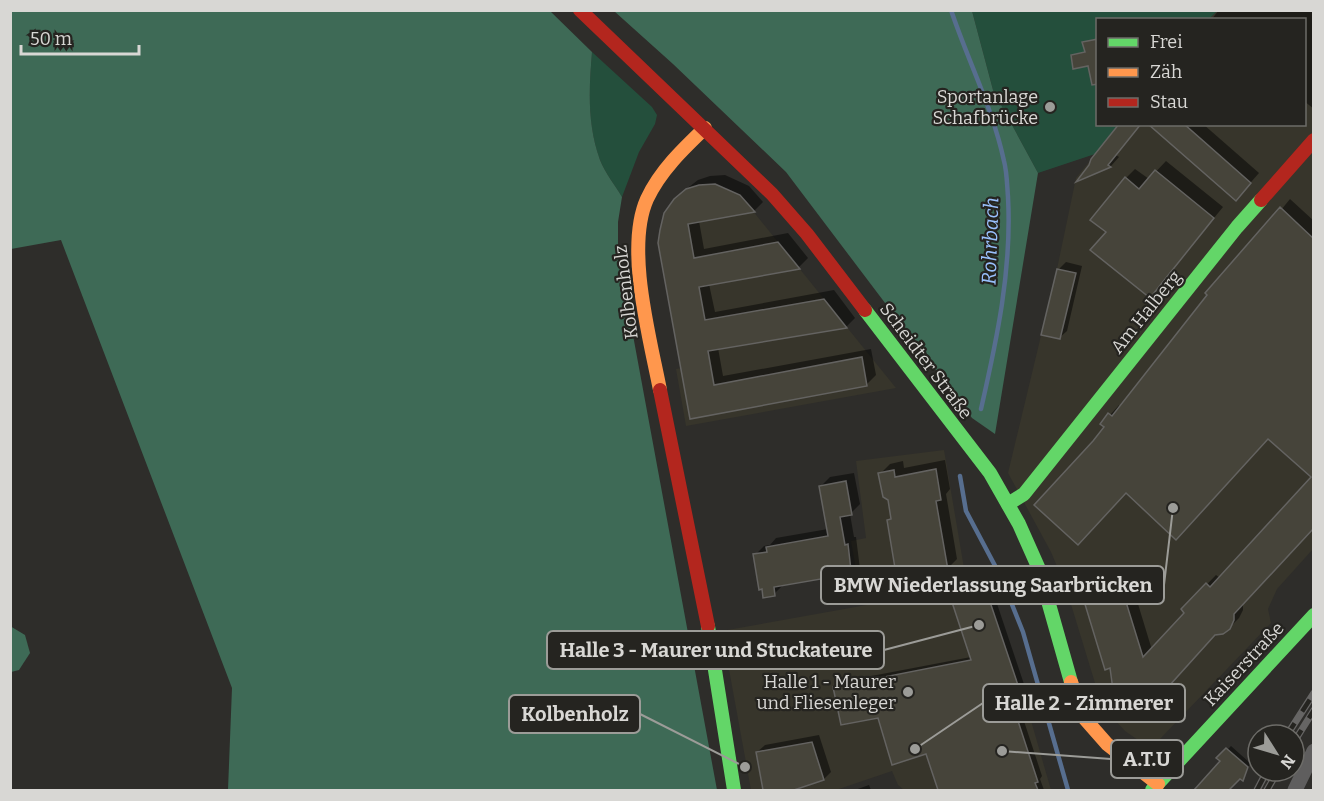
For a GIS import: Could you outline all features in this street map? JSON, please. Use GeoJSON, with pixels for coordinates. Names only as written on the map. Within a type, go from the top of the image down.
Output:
{"type":"FeatureCollection","features":[{"type":"Feature","properties":{"kind":"main road","name":"Scheidter Straße"},"geometry":{"type":"LineString","coordinates":[[580,10],[772,194],[807,234],[990,473],[1028,543],[1039,569],[1073,688],[1085,719],[1107,744],[1159,788]]}},
{"type":"Feature","properties":{"kind":"main road","name":"Kolbenholz"},"geometry":{"type":"LineString","coordinates":[[705,128],[663,172],[651,191],[638,228],[637,253],[649,338],[710,641],[734,790]]}},
{"type":"Feature","properties":{"kind":"main road","name":"Am Halberg"},"geometry":{"type":"LineString","coordinates":[[1008,504],[1024,494],[1237,227],[1314,141]]}},
{"type":"Feature","properties":{"kind":"main road","name":"Kaiserstraße"},"geometry":{"type":"LineString","coordinates":[[1159,788],[1314,615]]}},
{"type":"Feature","properties":{"kind":"street"},"geometry":{"type":"LineString","coordinates":[[1295,790],[1314,751]]}},
{"type":"Feature","properties":{"kind":"shaded area"},"geometry":{"type":"Polygon","coordinates":[[[1217,11],[1313,11],[1313,549],[1277,589],[1268,609],[1271,623],[1160,739],[1151,742],[1138,740],[1125,731],[1102,706],[1066,588],[1051,552],[1008,473],[1057,269],[1076,178],[1118,126],[1306,126],[1306,18],[1210,18],[1217,11]]]}},
{"type":"Feature","properties":{"kind":"shaded area"},"geometry":{"type":"Polygon","coordinates":[[[715,184],[740,195],[896,388],[686,426],[676,369],[681,368],[658,243],[664,213],[686,189],[715,184]]]}},
{"type":"Feature","properties":{"kind":"shaded area"},"geometry":{"type":"Polygon","coordinates":[[[944,450],[964,568],[859,587],[851,541],[866,538],[856,461],[944,450]]]}},
{"type":"Feature","properties":{"kind":"shaded area"},"geometry":{"type":"Polygon","coordinates":[[[984,584],[1032,724],[1051,790],[904,790],[898,785],[892,771],[836,790],[751,790],[722,631],[984,584]]]}},
{"type":"Feature","properties":{"kind":"green space"},"geometry":{"type":"Polygon","coordinates":[[[11,10],[550,11],[592,52],[590,93],[593,133],[602,165],[622,197],[618,222],[618,254],[717,790],[228,790],[232,688],[61,240],[11,249],[11,10]]]}},
{"type":"Feature","properties":{"kind":"green space"},"geometry":{"type":"Polygon","coordinates":[[[614,11],[972,11],[993,90],[1038,173],[995,434],[972,418],[786,172],[614,11]]]}},
{"type":"Feature","properties":{"kind":"green space","name":"Sportanlage Schafbrücke"},"geometry":{"type":"Polygon","coordinates":[[[972,11],[1217,11],[1210,18],[1096,18],[1096,126],[1118,126],[1095,154],[1038,173],[993,90],[972,11]]]}},
{"type":"Feature","properties":{"kind":"green space"},"geometry":{"type":"Polygon","coordinates":[[[592,52],[652,107],[657,115],[655,124],[639,152],[622,197],[602,165],[593,133],[590,93],[592,52]]]}},
{"type":"Feature","properties":{"kind":"green space"},"geometry":{"type":"Polygon","coordinates":[[[10,626],[25,635],[30,653],[19,670],[11,672],[10,626]]]}},
{"type":"Feature","properties":{"kind":"building"},"geometry":{"type":"Polygon","coordinates":[[[1096,39],[1096,84],[1092,85],[1088,66],[1073,69],[1071,55],[1085,52],[1082,42],[1096,39]]]}},
{"type":"Feature","properties":{"kind":"building"},"geometry":{"type":"Polygon","coordinates":[[[1117,126],[1139,126],[1108,165],[1111,167],[1076,182],[1117,126]]]}},
{"type":"Feature","properties":{"kind":"building"},"geometry":{"type":"Polygon","coordinates":[[[1150,126],[1186,126],[1251,183],[1236,201],[1150,126]]]}},
{"type":"Feature","properties":{"kind":"building"},"geometry":{"type":"Polygon","coordinates":[[[1155,170],[1214,218],[1150,298],[1090,250],[1106,232],[1090,220],[1125,177],[1139,189],[1155,170]]]}},
{"type":"Feature","properties":{"kind":"building"},"geometry":{"type":"Polygon","coordinates":[[[715,184],[740,195],[755,212],[688,224],[694,258],[778,242],[800,269],[699,287],[705,320],[824,299],[847,328],[708,351],[714,385],[862,357],[867,386],[690,419],[658,243],[664,213],[674,199],[686,189],[715,184]]]}},
{"type":"Feature","properties":{"kind":"building"},"geometry":{"type":"Polygon","coordinates":[[[1280,207],[1314,239],[1314,528],[1234,614],[1230,629],[1223,634],[1215,635],[1150,707],[1142,710],[1129,710],[1114,697],[1110,668],[1105,670],[1084,601],[1122,589],[1143,657],[1184,613],[1181,609],[1206,583],[1210,587],[1311,477],[1268,439],[1176,540],[1126,493],[1078,545],[1034,505],[1093,441],[1104,427],[1100,424],[1108,413],[1112,416],[1207,295],[1205,293],[1280,207]]]}},
{"type":"Feature","properties":{"kind":"building"},"geometry":{"type":"Polygon","coordinates":[[[1057,269],[1076,273],[1060,339],[1041,335],[1057,269]]]}},
{"type":"Feature","properties":{"kind":"building"},"geometry":{"type":"Polygon","coordinates":[[[936,469],[941,500],[936,501],[948,570],[911,577],[909,566],[895,568],[887,520],[891,519],[888,500],[883,497],[878,473],[894,470],[895,477],[936,469]]]}},
{"type":"Feature","properties":{"kind":"building"},"geometry":{"type":"Polygon","coordinates":[[[846,481],[852,515],[840,517],[845,545],[848,544],[853,588],[834,591],[832,577],[774,587],[775,596],[763,598],[762,589],[759,590],[753,554],[767,552],[766,547],[828,536],[819,486],[846,481]]]}},
{"type":"Feature","properties":{"kind":"building"},"geometry":{"type":"Polygon","coordinates":[[[984,584],[1028,715],[1017,718],[1038,782],[1035,783],[1038,790],[938,790],[926,754],[892,765],[878,718],[841,725],[833,687],[971,660],[948,590],[984,584]]]}},
{"type":"Feature","properties":{"kind":"building"},"geometry":{"type":"Polygon","coordinates":[[[812,742],[824,780],[794,790],[763,790],[756,752],[812,742]]]}},
{"type":"Feature","properties":{"kind":"building"},"geometry":{"type":"Polygon","coordinates":[[[1226,748],[1246,765],[1243,781],[1240,779],[1229,790],[1194,790],[1220,761],[1216,758],[1226,748]]]}},
{"type":"Feature","properties":{"kind":"waterway","name":"Rohrbach"},"geometry":{"type":"LineString","coordinates":[[951,10],[987,104],[999,142],[1007,179],[1008,251],[998,330],[981,409]]}},
{"type":"Feature","properties":{"kind":"waterway","name":"Rohrbach"},"geometry":{"type":"LineString","coordinates":[[960,476],[966,511],[1001,577],[1023,632],[1068,790]]}},
{"type":"Feature","properties":{"kind":"railway"},"geometry":{"type":"LineString","coordinates":[[1295,723],[1314,693]]}},
{"type":"Feature","properties":{"kind":"railway"},"geometry":{"type":"LineString","coordinates":[[1306,723],[1314,710]]}},
{"type":"Feature","properties":{"kind":"railway"},"geometry":{"type":"LineString","coordinates":[[1257,790],[1261,783]]}},
{"type":"Feature","properties":{"kind":"railway"},"geometry":{"type":"LineString","coordinates":[[1267,790],[1271,783]]}},
{"type":"Feature","properties":{"kind":"traffic: fast"},"geometry":{"type":"LineString","coordinates":[[1008,504],[1024,494],[1261,200]]}},
{"type":"Feature","properties":{"kind":"traffic: fast"},"geometry":{"type":"LineString","coordinates":[[865,310],[990,473],[1019,524],[1039,569],[1071,682]]}},
{"type":"Feature","properties":{"kind":"traffic: fast"},"geometry":{"type":"LineString","coordinates":[[1152,790],[1314,615]]}},
{"type":"Feature","properties":{"kind":"traffic: fast"},"geometry":{"type":"LineString","coordinates":[[708,626],[734,790]]}},
{"type":"Feature","properties":{"kind":"traffic: slow"},"geometry":{"type":"LineString","coordinates":[[660,390],[646,320],[639,267],[638,242],[641,219],[647,199],[658,179],[680,152],[705,128]]}},
{"type":"Feature","properties":{"kind":"traffic: slow"},"geometry":{"type":"LineString","coordinates":[[1071,682],[1085,719],[1107,744],[1158,784]]}},
{"type":"Feature","properties":{"kind":"traffic: jam"},"geometry":{"type":"LineString","coordinates":[[580,10],[772,194],[807,234],[865,310]]}},
{"type":"Feature","properties":{"kind":"traffic: jam"},"geometry":{"type":"LineString","coordinates":[[1261,200],[1314,140]]}},
{"type":"Feature","properties":{"kind":"traffic: jam"},"geometry":{"type":"LineString","coordinates":[[660,390],[708,626]]}},
{"type":"Feature","properties":{"kind":"place","name":"Sportanlage Schafbrücke"},"geometry":{"type":"Point","coordinates":[1050,107]}},
{"type":"Feature","properties":{"kind":"place","name":"BMW Niederlassung Saarbrücken"},"geometry":{"type":"Point","coordinates":[1173,508]}},
{"type":"Feature","properties":{"kind":"place","name":"Halle 3 - Maurer und Stuckateure"},"geometry":{"type":"Point","coordinates":[979,625]}},
{"type":"Feature","properties":{"kind":"place","name":"Halle 1 - Maurer und Fliesenleger"},"geometry":{"type":"Point","coordinates":[908,692]}},
{"type":"Feature","properties":{"kind":"place","name":"Halle 2 - Zimmerer"},"geometry":{"type":"Point","coordinates":[915,749]}},
{"type":"Feature","properties":{"kind":"place","name":"A.T.U"},"geometry":{"type":"Point","coordinates":[1002,751]}},
{"type":"Feature","properties":{"kind":"place","name":"Kolbenholz"},"geometry":{"type":"Point","coordinates":[745,767]}}]}
